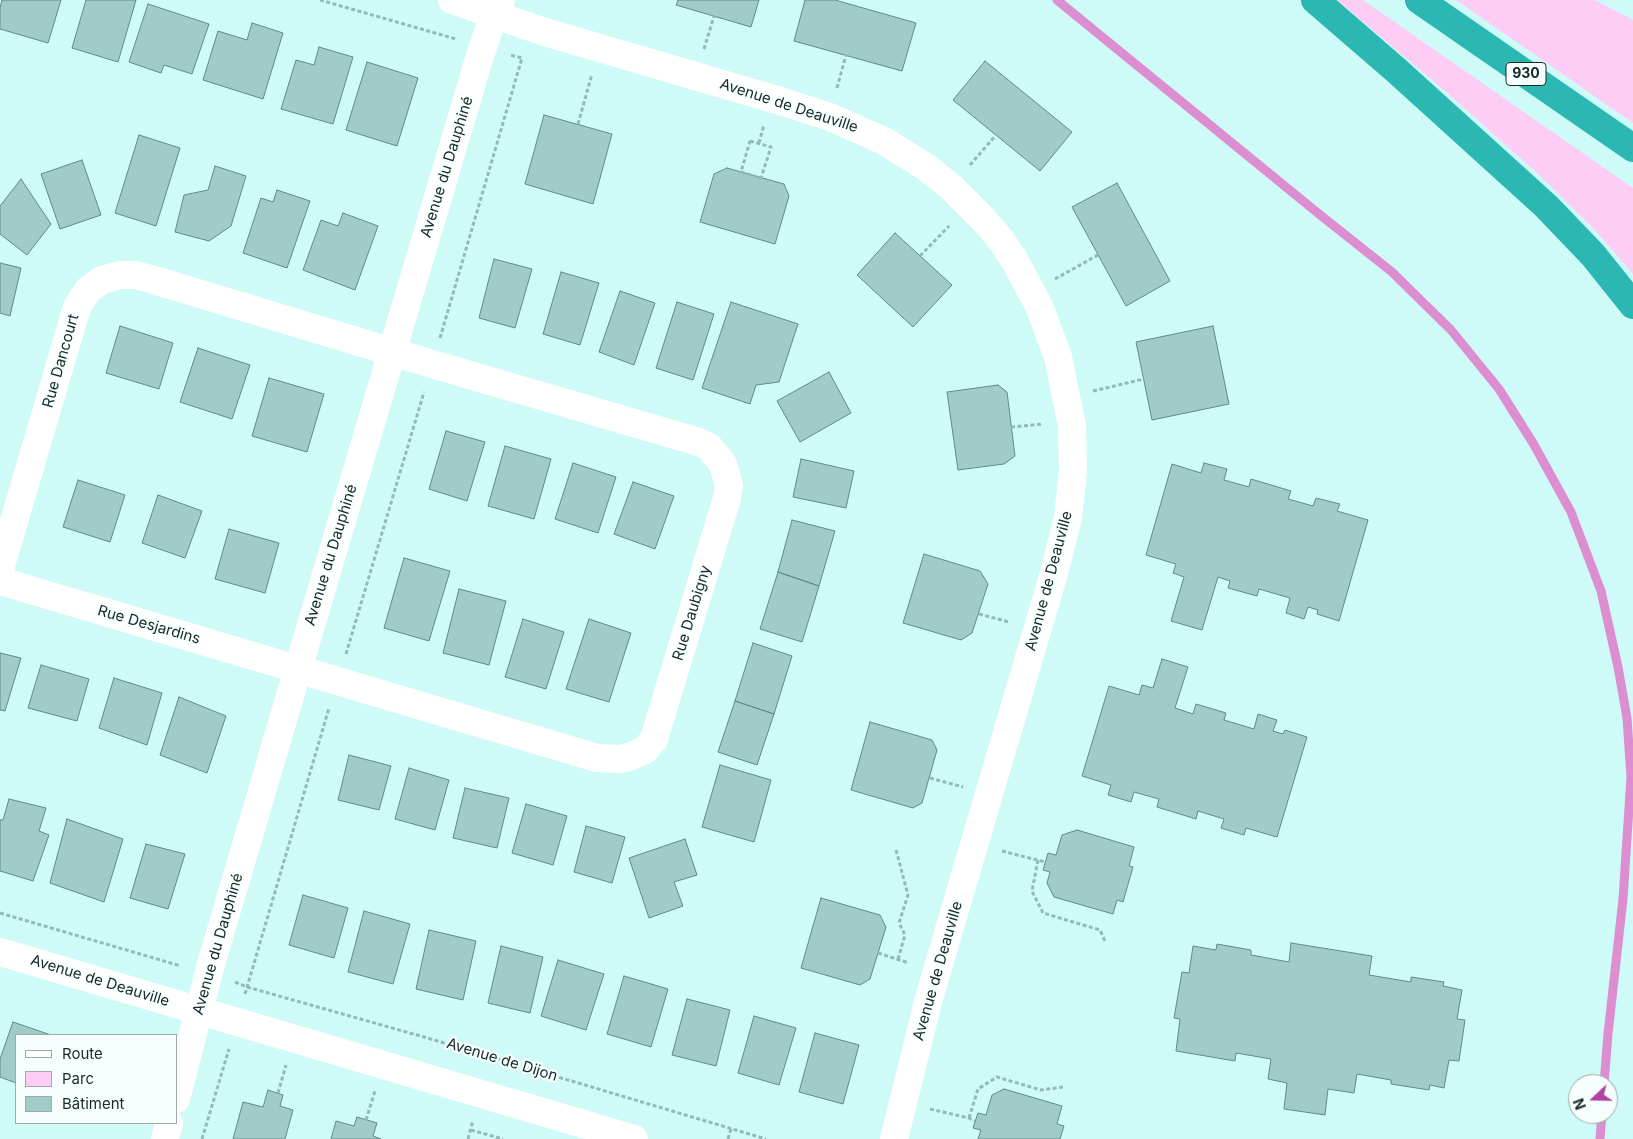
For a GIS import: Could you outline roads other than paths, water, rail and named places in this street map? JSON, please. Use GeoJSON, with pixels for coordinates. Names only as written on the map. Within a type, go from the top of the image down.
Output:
{"type":"FeatureCollection","features":[{"type":"Feature","properties":{"kind":"highway"},"geometry":{"type":"LineString","coordinates":[[1315,0],[1423,94],[1546,206],[1593,255],[1633,305]]}},
{"type":"Feature","properties":{"kind":"highway","name":"930"},"geometry":{"type":"LineString","coordinates":[[1419,0],[1633,148]]}},
{"type":"Feature","properties":{"kind":"street","name":"Avenue de Deauville"},"geometry":{"type":"LineString","coordinates":[[452,0],[503,5],[545,32],[770,97],[830,117],[858,128],[906,153],[951,187],[983,219],[1000,240],[1029,285],[1039,306],[1058,357],[1068,404],[1073,448],[1071,493],[1062,544],[933,982],[894,1139]]}},
{"type":"Feature","properties":{"kind":"street","name":"Avenue du Dauphiné"},"geometry":{"type":"LineString","coordinates":[[178,1091],[211,964],[392,352],[503,5]]}},
{"type":"Feature","properties":{"kind":"street","name":"Rue Dancourt"},"geometry":{"type":"LineString","coordinates":[[0,568],[77,307],[88,290],[102,280],[120,275],[135,275],[392,352]]}},
{"type":"Feature","properties":{"kind":"street","name":"Rue Daubigny"},"geometry":{"type":"LineString","coordinates":[[298,669],[597,758],[620,759],[638,754],[645,750],[654,740],[727,498],[729,486],[723,464],[709,447],[698,442],[392,352]]}},
{"type":"Feature","properties":{"kind":"street","name":"Rue Desjardins"},"geometry":{"type":"LineString","coordinates":[[0,581],[298,669]]}},
{"type":"Feature","properties":{"kind":"street","name":"Avenue de Deauville"},"geometry":{"type":"LineString","coordinates":[[0,952],[199,1011]]}},
{"type":"Feature","properties":{"kind":"street"},"geometry":{"type":"LineString","coordinates":[[199,1011],[634,1139]]}},
{"type":"Feature","properties":{"kind":"street"},"geometry":{"type":"LineString","coordinates":[[165,1139],[169,1124]]}},
{"type":"Feature","properties":{"kind":"waterway"},"geometry":{"type":"LineString","coordinates":[[1057,0],[1392,272],[1451,330],[1499,389],[1533,443],[1571,512],[1601,591],[1627,718],[1631,777],[1623,899],[1605,1074]]}},
{"type":"Feature","properties":{"kind":"waterway"},"geometry":{"type":"LineString","coordinates":[[1600,1139],[1601,1124]]}}]}
